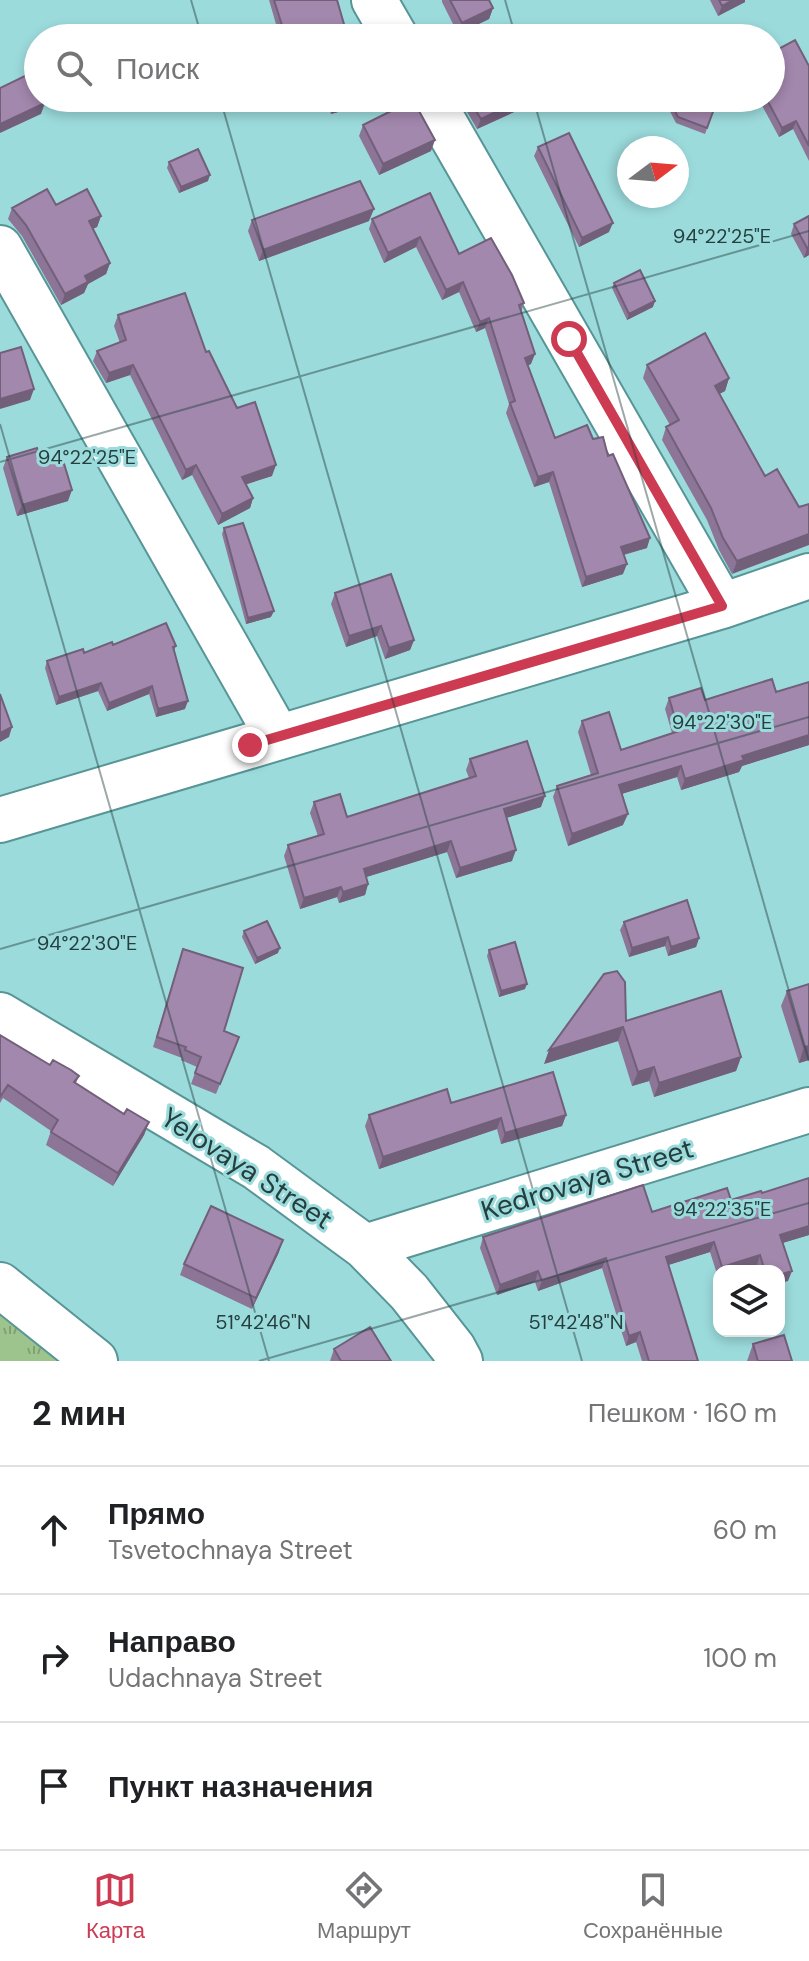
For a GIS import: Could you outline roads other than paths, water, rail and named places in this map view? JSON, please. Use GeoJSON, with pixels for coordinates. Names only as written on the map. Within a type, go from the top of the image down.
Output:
{"type":"FeatureCollection","features":[{"type":"Feature","properties":{"kind":"street"},"geometry":{"type":"LineString","coordinates":[[374,0],[388,24]]}},
{"type":"Feature","properties":{"kind":"street"},"geometry":{"type":"LineString","coordinates":[[438,112],[722,606]]}},
{"type":"Feature","properties":{"kind":"street"},"geometry":{"type":"LineString","coordinates":[[0,248],[278,737]]}},
{"type":"Feature","properties":{"kind":"street"},"geometry":{"type":"LineString","coordinates":[[0,820],[722,606],[809,576]]}},
{"type":"Feature","properties":{"kind":"street","name":"Yelovaya Street"},"geometry":{"type":"LineString","coordinates":[[0,1015],[256,1167],[365,1247],[409,1292],[460,1361]]}},
{"type":"Feature","properties":{"kind":"street","name":"Kedrovaya Street"},"geometry":{"type":"LineString","coordinates":[[365,1247],[809,1110]]}},
{"type":"Feature","properties":{"kind":"street"},"geometry":{"type":"LineString","coordinates":[[0,1285],[95,1361]]}}]}
